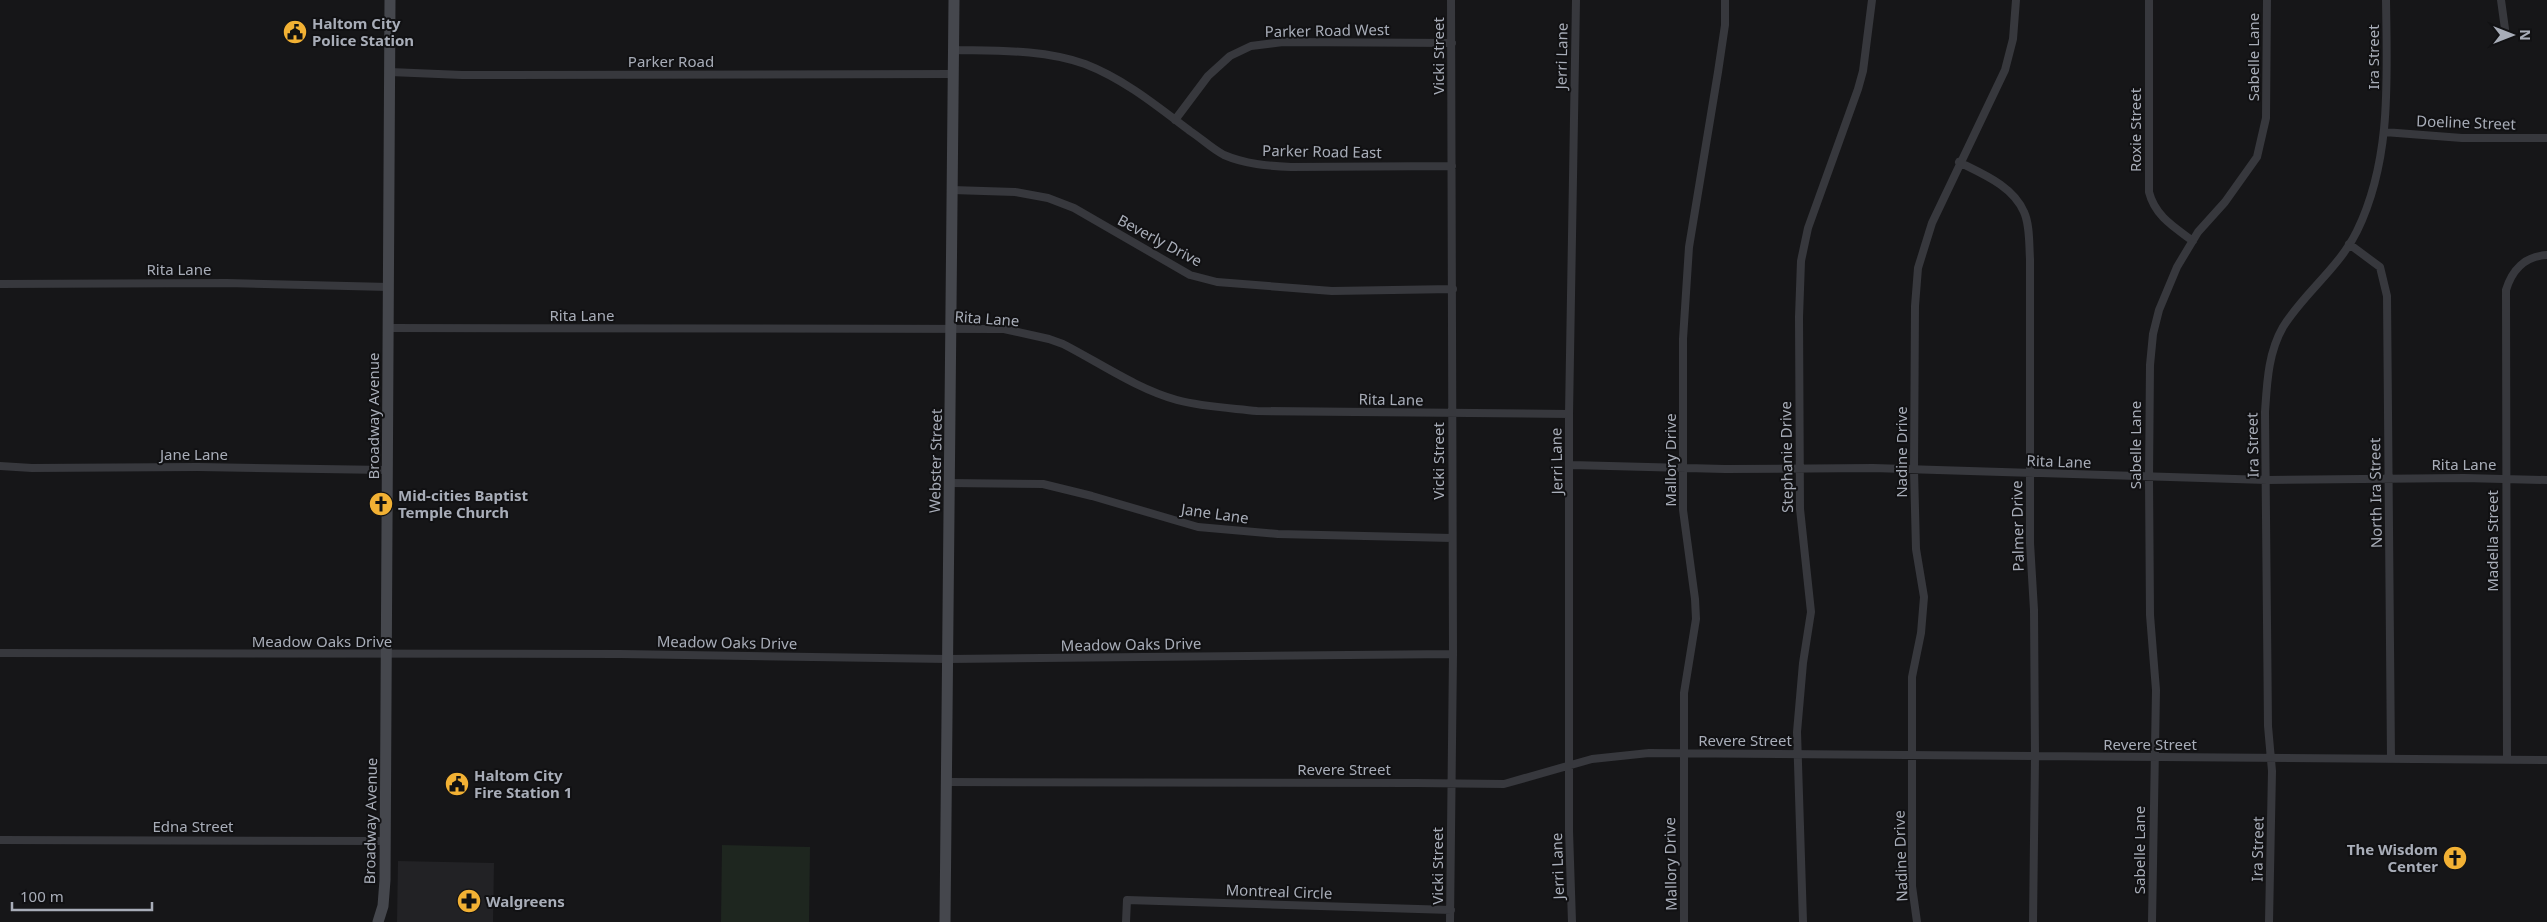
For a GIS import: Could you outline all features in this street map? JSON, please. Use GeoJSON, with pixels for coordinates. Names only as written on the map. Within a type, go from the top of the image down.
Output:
{"type":"FeatureCollection","features":[{"type":"Feature","properties":{"kind":"main road","name":"Broadway Avenue"},"geometry":{"type":"LineString","coordinates":[[378,922],[383,906],[385,841],[390,0]]}},
{"type":"Feature","properties":{"kind":"main road","name":"Webster Street"},"geometry":{"type":"LineString","coordinates":[[946,922],[954,0]]}},
{"type":"Feature","properties":{"kind":"street","name":"Vicki Street"},"geometry":{"type":"LineString","coordinates":[[1450,922],[1450,784],[1453,654],[1451,0]]}},
{"type":"Feature","properties":{"kind":"street","name":"Jerri Lane"},"geometry":{"type":"LineString","coordinates":[[1572,922],[1569,765],[1571,465],[1569,414],[1576,0]]}},
{"type":"Feature","properties":{"kind":"street","name":"Mallory Drive"},"geometry":{"type":"LineString","coordinates":[[1684,922],[1684,693],[1696,620],[1683,510],[1683,339],[1687,274],[1695,202],[1723,34],[1724,0]]}},
{"type":"Feature","properties":{"kind":"street","name":"Stephanie Drive"},"geometry":{"type":"LineString","coordinates":[[1803,922],[1798,754],[1800,698],[1811,612],[1803,542],[1800,469],[1799,317],[1801,261],[1808,228],[1861,80],[1872,0]]}},
{"type":"Feature","properties":{"kind":"street","name":"Nadine Drive"},"geometry":{"type":"LineString","coordinates":[[1917,922],[1912,886],[1912,677],[1924,597],[1916,548],[1914,470],[1915,306],[1918,268],[1932,223],[1959,162],[2005,70],[2012,39],[2016,0]]}},
{"type":"Feature","properties":{"kind":"street","name":"Roxie Street"},"geometry":{"type":"LineString","coordinates":[[2149,0],[2149,192],[2151,202],[2161,217],[2193,241]]}},
{"type":"Feature","properties":{"kind":"street","name":"Sabelle Lane"},"geometry":{"type":"LineString","coordinates":[[2152,922],[2153,757],[2156,690],[2150,615],[2149,478],[2150,365],[2153,334],[2163,301],[2177,267],[2193,241],[2250,169],[2262,142],[2267,93],[2267,0]]}},
{"type":"Feature","properties":{"kind":"street","name":"Ira Street"},"geometry":{"type":"LineString","coordinates":[[2269,922],[2271,758],[2268,726],[2265,412],[2268,370],[2282,328],[2299,305],[2337,262],[2365,213],[2374,184],[2384,132],[2387,93],[2386,0]]}},
{"type":"Feature","properties":{"kind":"street"},"geometry":{"type":"LineString","coordinates":[[2501,0],[2505,29]]}},
{"type":"Feature","properties":{"kind":"street","name":"Parker Road West"},"geometry":{"type":"LineString","coordinates":[[1175,120],[1208,76],[1230,56],[1251,46],[1283,42],[1452,43]]}},
{"type":"Feature","properties":{"kind":"street"},"geometry":{"type":"LineString","coordinates":[[953,50],[1026,52],[1058,56],[1086,65],[1126,84],[1175,120]]}},
{"type":"Feature","properties":{"kind":"street","name":"Parker Road"},"geometry":{"type":"LineString","coordinates":[[390,72],[462,75],[953,74]]}},
{"type":"Feature","properties":{"kind":"street","name":"Parker Road East"},"geometry":{"type":"LineString","coordinates":[[1175,120],[1222,154],[1242,162],[1266,166],[1452,166]]}},
{"type":"Feature","properties":{"kind":"street","name":"Doeline Street"},"geometry":{"type":"LineString","coordinates":[[2384,132],[2462,138],[2547,138]]}},
{"type":"Feature","properties":{"kind":"street","name":"Palmer Drive"},"geometry":{"type":"LineString","coordinates":[[1959,162],[2004,187],[2024,212],[2027,226],[2030,258],[2030,543],[2034,610],[2033,922]]}},
{"type":"Feature","properties":{"kind":"street","name":"Beverly Drive"},"geometry":{"type":"LineString","coordinates":[[952,190],[1015,192],[1048,198],[1074,208],[1190,275],[1218,282],[1332,291],[1453,289]]}},
{"type":"Feature","properties":{"kind":"street","name":"North Ira Street"},"geometry":{"type":"LineString","coordinates":[[2349,244],[2374,260],[2384,275],[2387,296],[2391,759]]}},
{"type":"Feature","properties":{"kind":"street","name":"Madella Street"},"geometry":{"type":"LineString","coordinates":[[2507,760],[2506,290],[2515,271],[2530,258],[2547,255]]}},
{"type":"Feature","properties":{"kind":"street","name":"Rita Lane"},"geometry":{"type":"LineString","coordinates":[[0,284],[227,283],[389,287]]}},
{"type":"Feature","properties":{"kind":"street","name":"Rita Lane"},"geometry":{"type":"LineString","coordinates":[[388,328],[862,331],[1004,329],[1049,339],[1151,391],[1178,400],[1257,411],[1569,414]]}},
{"type":"Feature","properties":{"kind":"street","name":"Rita Lane"},"geometry":{"type":"LineString","coordinates":[[1571,465],[1914,470],[2267,480],[2505,478],[2547,480]]}},
{"type":"Feature","properties":{"kind":"street","name":"Jane Lane"},"geometry":{"type":"LineString","coordinates":[[0,466],[32,468],[198,467],[387,470]]}},
{"type":"Feature","properties":{"kind":"street","name":"Jane Lane"},"geometry":{"type":"LineString","coordinates":[[949,483],[1044,484],[1092,496],[1198,528],[1278,534],[1452,538]]}},
{"type":"Feature","properties":{"kind":"street","name":"Meadow Oaks Drive"},"geometry":{"type":"LineString","coordinates":[[0,652],[386,655],[621,654],[948,659],[1453,654]]}},
{"type":"Feature","properties":{"kind":"street","name":"Revere Street"},"geometry":{"type":"LineString","coordinates":[[947,782],[1504,784],[1592,759],[1649,753],[2547,760]]}},
{"type":"Feature","properties":{"kind":"street","name":"Edna Street"},"geometry":{"type":"LineString","coordinates":[[0,840],[385,841]]}},
{"type":"Feature","properties":{"kind":"street","name":"Montreal Circle"},"geometry":{"type":"LineString","coordinates":[[1126,922],[1127,900],[1451,910]]}},
{"type":"Feature","properties":{"kind":"shaded area"},"geometry":{"type":"Polygon","coordinates":[[[722,845],[810,847],[809,922],[721,922],[722,845]]]}},
{"type":"Feature","properties":{"kind":"shaded area"},"geometry":{"type":"Polygon","coordinates":[[[398,861],[494,863],[493,922],[397,922],[398,861]]]}},
{"type":"Feature","properties":{"kind":"place","name":"Haltom City Police Station"},"geometry":{"type":"Point","coordinates":[295,32]}},
{"type":"Feature","properties":{"kind":"place","name":"Mid-cities Baptist Temple Church"},"geometry":{"type":"Point","coordinates":[381,504]}},
{"type":"Feature","properties":{"kind":"place","name":"Haltom City Fire Station 1"},"geometry":{"type":"Point","coordinates":[457,784]}},
{"type":"Feature","properties":{"kind":"place","name":"The Wisdom Center"},"geometry":{"type":"Point","coordinates":[2455,858]}},
{"type":"Feature","properties":{"kind":"place","name":"Walgreens"},"geometry":{"type":"Point","coordinates":[469,901]}}]}
